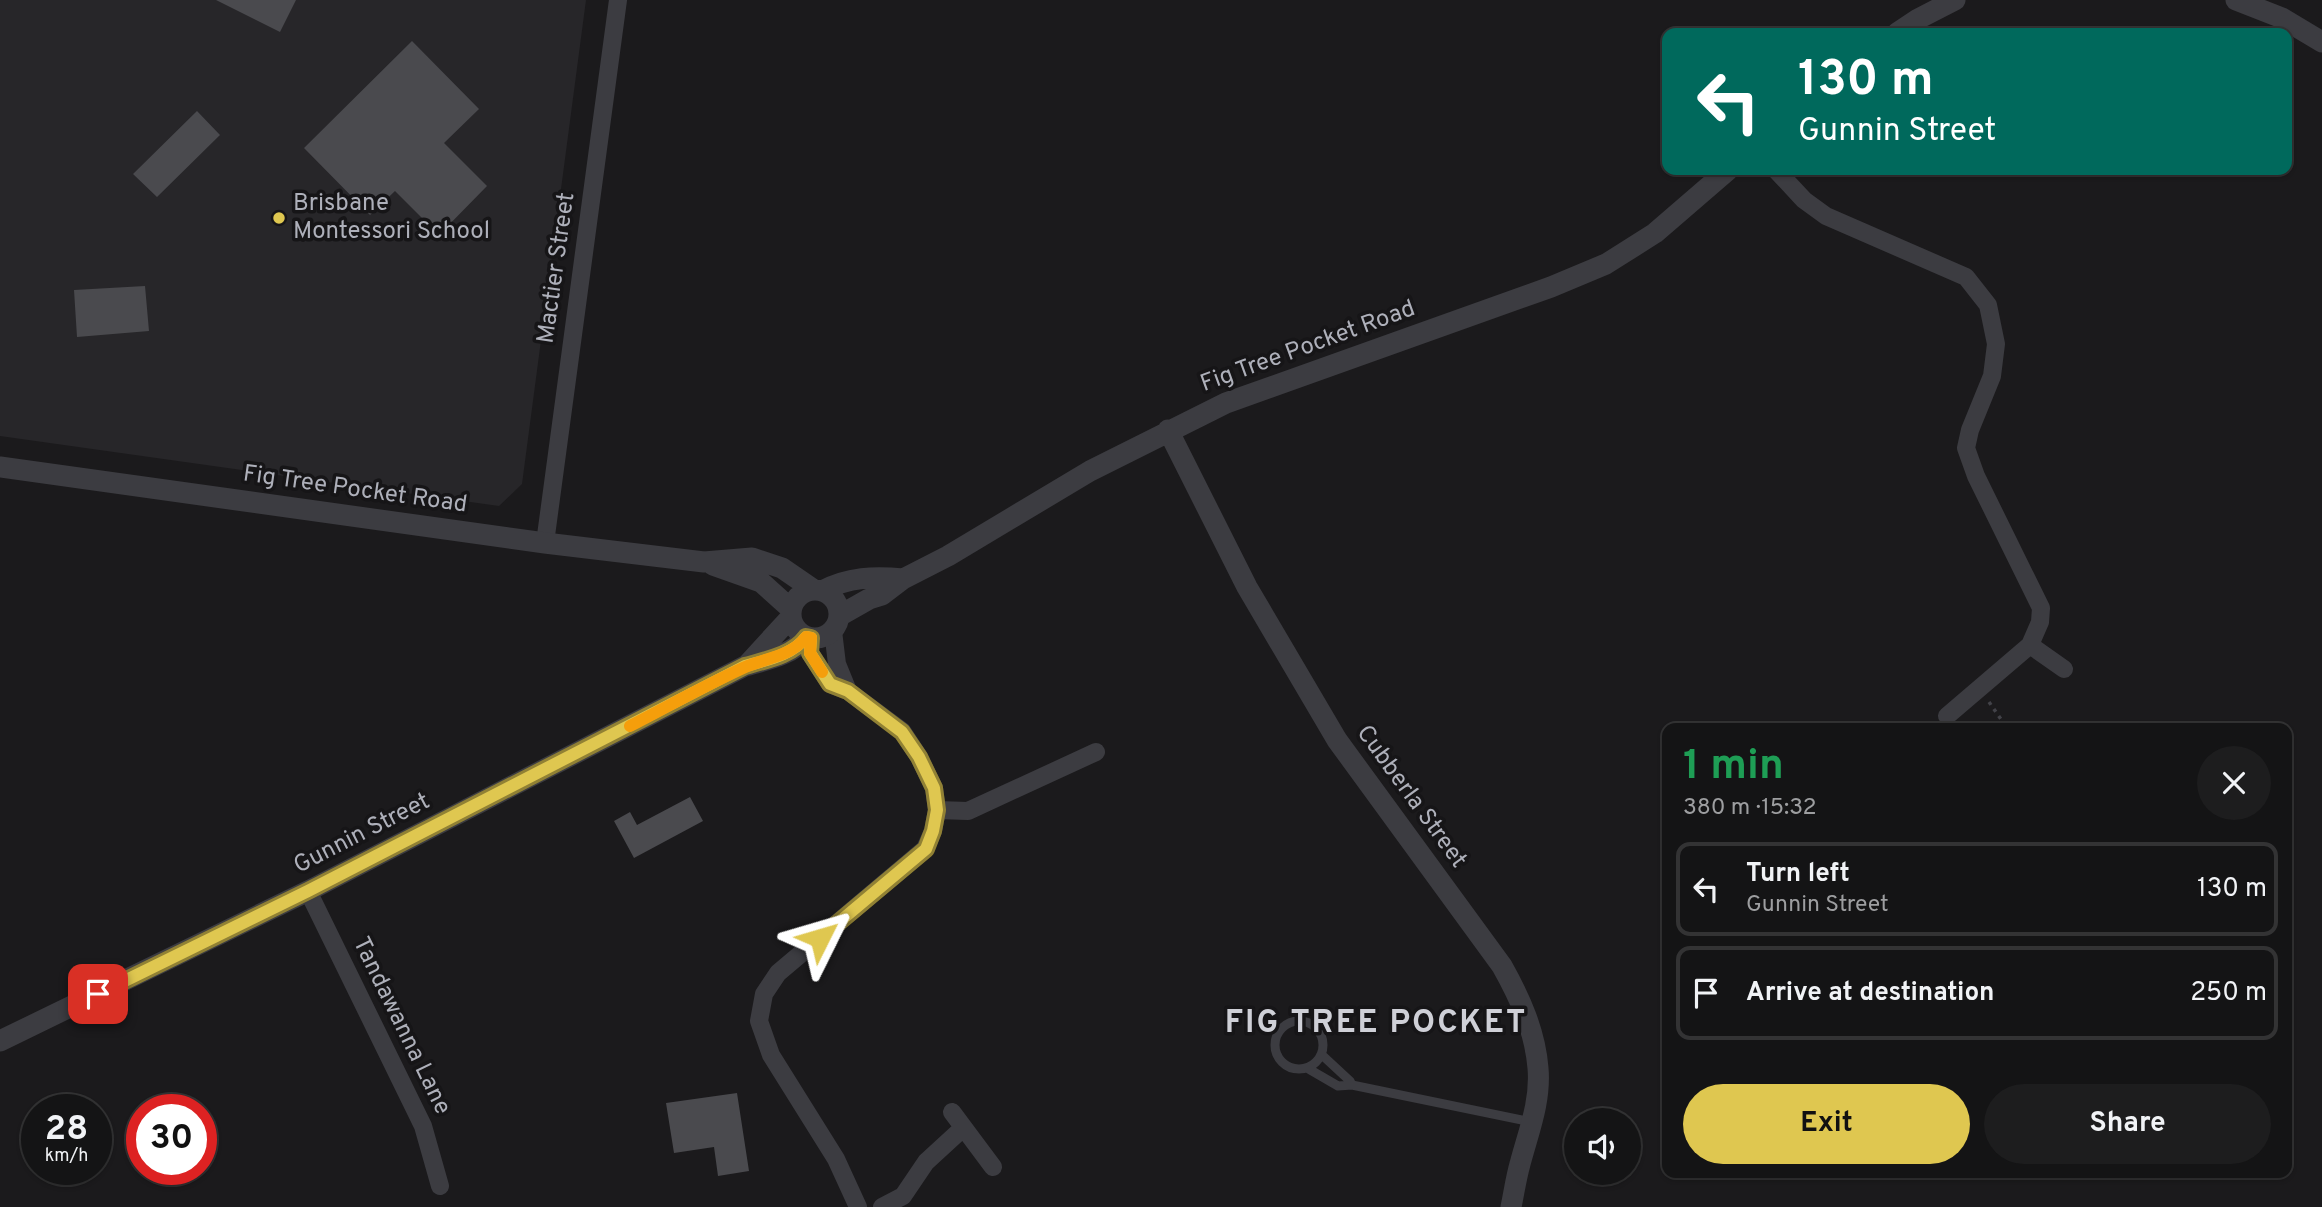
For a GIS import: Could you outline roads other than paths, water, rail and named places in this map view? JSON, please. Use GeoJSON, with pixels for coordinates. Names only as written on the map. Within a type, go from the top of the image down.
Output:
{"type":"FeatureCollection","features":[{"type":"Feature","properties":{"kind":"street","name":"Mactier Street"},"geometry":{"type":"LineString","coordinates":[[545,543],[618,0]]}},
{"type":"Feature","properties":{"kind":"street"},"geometry":{"type":"LineString","coordinates":[[1904,28],[1955,0]]}},
{"type":"Feature","properties":{"kind":"street"},"geometry":{"type":"LineString","coordinates":[[2236,0],[2282,18],[2322,42]]}},
{"type":"Feature","properties":{"kind":"street","name":"Fig Tree Pocket Road"},"geometry":{"type":"LineString","coordinates":[[704,562],[761,582],[791,613],[797,631],[808,638],[819,638],[869,599],[882,595],[904,579],[948,556],[1090,471],[1168,430],[1226,403],[1550,287],[1606,264],[1655,233],[1722,175]]}},
{"type":"Feature","properties":{"kind":"street"},"geometry":{"type":"LineString","coordinates":[[1781,175],[1804,200],[1826,216],[1966,277],[1988,305],[1996,344],[1992,376],[1970,430],[1966,448],[1976,476],[2041,608],[2040,622],[2030,645],[1947,716]]}},
{"type":"Feature","properties":{"kind":"street","name":"Cubberla Street"},"geometry":{"type":"LineString","coordinates":[[1168,430],[1247,587],[1337,740],[1503,966],[1518,993],[1530,1028],[1538,1069],[1537,1097],[1511,1207]]}},
{"type":"Feature","properties":{"kind":"street","name":"Fig Tree Pocket Road"},"geometry":{"type":"LineString","coordinates":[[0,467],[545,543],[704,562],[752,558],[782,568],[835,601],[836,623]]}},
{"type":"Feature","properties":{"kind":"street"},"geometry":{"type":"LineString","coordinates":[[791,613],[799,596],[839,582],[879,576],[904,579]]}},
{"type":"Feature","properties":{"kind":"street","name":"Gunnin Street"},"geometry":{"type":"LineString","coordinates":[[745,666],[791,613]]}},
{"type":"Feature","properties":{"kind":"street"},"geometry":{"type":"LineString","coordinates":[[836,623],[836,664],[848,691]]}},
{"type":"Feature","properties":{"kind":"street"},"geometry":{"type":"LineString","coordinates":[[808,638],[810,653],[830,684],[848,691],[902,732],[919,757],[934,788],[937,810],[926,849],[778,973],[764,994],[760,1021],[771,1055],[836,1160],[858,1207]]}},
{"type":"Feature","properties":{"kind":"street","name":"Gunnin Street"},"geometry":{"type":"LineString","coordinates":[[0,1041],[308,891],[745,666],[780,656],[808,638]]}},
{"type":"Feature","properties":{"kind":"street"},"geometry":{"type":"LineString","coordinates":[[2030,645],[2064,669]]}},
{"type":"Feature","properties":{"kind":"street"},"geometry":{"type":"LineString","coordinates":[[937,810],[968,811],[1096,752]]}},
{"type":"Feature","properties":{"kind":"street","name":"Tandawanna Lane"},"geometry":{"type":"LineString","coordinates":[[308,891],[423,1126],[440,1186]]}},
{"type":"Feature","properties":{"kind":"street"},"geometry":{"type":"LineString","coordinates":[[952,1112],[993,1167]]}},
{"type":"Feature","properties":{"kind":"street"},"geometry":{"type":"LineString","coordinates":[[882,1207],[903,1196],[926,1162],[963,1128]]}},
{"type":"Feature","properties":{"kind":"lane"},"geometry":{"type":"LineString","coordinates":[[1299,1021],[1314,1025],[1323,1039],[1322,1055],[1307,1068],[1290,1068],[1278,1057],[1275,1041],[1283,1027],[1299,1021]]}},
{"type":"Feature","properties":{"kind":"lane"},"geometry":{"type":"LineString","coordinates":[[1322,1055],[1350,1080],[1352,1085]]}},
{"type":"Feature","properties":{"kind":"lane"},"geometry":{"type":"LineString","coordinates":[[1307,1068],[1338,1086],[1352,1085],[1532,1122]]}},
{"type":"Feature","properties":{"kind":"place","name":"Brisbane Montessori School"},"geometry":{"type":"Point","coordinates":[279,218]}},
{"type":"Feature","properties":{"kind":"district","name":"FIG TREE POCKET"},"geometry":{"type":"Point","coordinates":[1376,1024]}}]}
